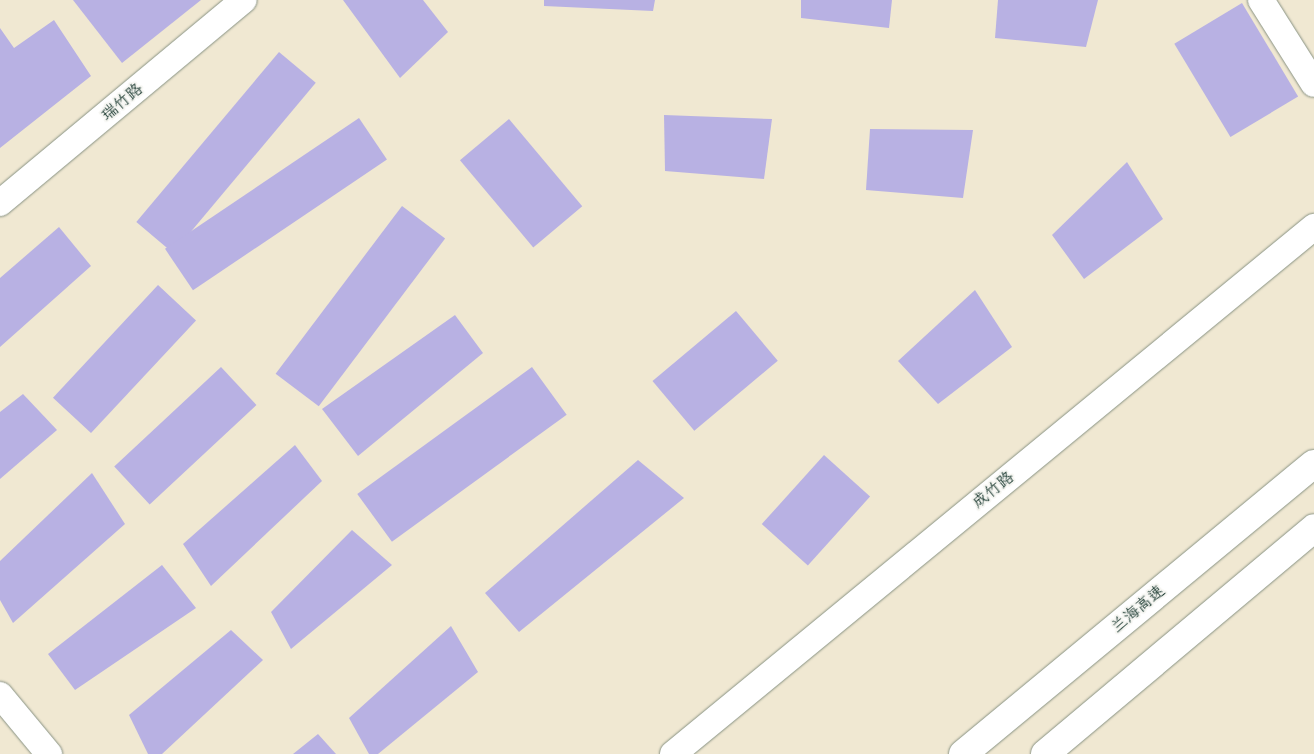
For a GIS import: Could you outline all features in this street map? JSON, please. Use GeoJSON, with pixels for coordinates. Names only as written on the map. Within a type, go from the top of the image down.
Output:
{"type":"FeatureCollection","features":[{"type":"Feature","properties":{"kind":"highway","name":"兰海高速"},"geometry":{"type":"LineString","coordinates":[[962,754],[1314,464]]}},
{"type":"Feature","properties":{"kind":"highway"},"geometry":{"type":"LineString","coordinates":[[1045,754],[1314,528]]}},
{"type":"Feature","properties":{"kind":"street","name":"瑞竹路"},"geometry":{"type":"LineString","coordinates":[[0,203],[244,0]]}},
{"type":"Feature","properties":{"kind":"street"},"geometry":{"type":"LineString","coordinates":[[1261,0],[1314,84]]}},
{"type":"Feature","properties":{"kind":"street","name":"成竹路"},"geometry":{"type":"LineString","coordinates":[[673,754],[1314,227]]}},
{"type":"Feature","properties":{"kind":"street"},"geometry":{"type":"LineString","coordinates":[[0,695],[49,754]]}},
{"type":"Feature","properties":{"kind":"building"},"geometry":{"type":"Polygon","coordinates":[[[73,0],[201,0],[122,63],[73,0]]]}},
{"type":"Feature","properties":{"kind":"building"},"geometry":{"type":"Polygon","coordinates":[[[343,0],[423,0],[448,32],[400,78],[343,0]]]}},
{"type":"Feature","properties":{"kind":"building"},"geometry":{"type":"Polygon","coordinates":[[[544,0],[655,0],[653,11],[544,6],[544,0]]]}},
{"type":"Feature","properties":{"kind":"building"},"geometry":{"type":"Polygon","coordinates":[[[801,0],[892,0],[889,28],[801,18],[801,0]]]}},
{"type":"Feature","properties":{"kind":"building"},"geometry":{"type":"Polygon","coordinates":[[[998,0],[1098,0],[1086,47],[995,38],[998,0]]]}},
{"type":"Feature","properties":{"kind":"building"},"geometry":{"type":"Polygon","coordinates":[[[1242,3],[1298,96],[1230,137],[1174,44],[1242,3]]]}},
{"type":"Feature","properties":{"kind":"building"},"geometry":{"type":"Polygon","coordinates":[[[54,20],[91,76],[0,148],[0,28],[14,48],[54,20]]]}},
{"type":"Feature","properties":{"kind":"building"},"geometry":{"type":"Polygon","coordinates":[[[279,52],[316,83],[173,253],[136,222],[279,52]]]}},
{"type":"Feature","properties":{"kind":"building"},"geometry":{"type":"Polygon","coordinates":[[[664,115],[772,119],[764,179],[665,171],[664,115]]]}},
{"type":"Feature","properties":{"kind":"building"},"geometry":{"type":"Polygon","coordinates":[[[359,118],[387,159],[193,290],[165,249],[359,118]]]}},
{"type":"Feature","properties":{"kind":"building"},"geometry":{"type":"Polygon","coordinates":[[[509,119],[582,206],[533,247],[460,160],[509,119]]]}},
{"type":"Feature","properties":{"kind":"building"},"geometry":{"type":"Polygon","coordinates":[[[870,129],[973,130],[963,198],[866,190],[870,129]]]}},
{"type":"Feature","properties":{"kind":"building"},"geometry":{"type":"Polygon","coordinates":[[[1127,162],[1163,219],[1084,279],[1052,235],[1127,162]]]}},
{"type":"Feature","properties":{"kind":"building"},"geometry":{"type":"Polygon","coordinates":[[[402,206],[445,238],[319,406],[276,374],[402,206]]]}},
{"type":"Feature","properties":{"kind":"building"},"geometry":{"type":"Polygon","coordinates":[[[59,227],[91,266],[0,347],[0,278],[59,227]]]}},
{"type":"Feature","properties":{"kind":"building"},"geometry":{"type":"Polygon","coordinates":[[[158,285],[196,320],[91,433],[53,398],[158,285]]]}},
{"type":"Feature","properties":{"kind":"building"},"geometry":{"type":"Polygon","coordinates":[[[975,290],[1012,347],[938,404],[898,361],[975,290]]]}},
{"type":"Feature","properties":{"kind":"building"},"geometry":{"type":"Polygon","coordinates":[[[736,311],[778,361],[694,431],[653,381],[736,311]]]}},
{"type":"Feature","properties":{"kind":"building"},"geometry":{"type":"Polygon","coordinates":[[[455,315],[483,353],[358,456],[322,409],[455,315]]]}},
{"type":"Feature","properties":{"kind":"building"},"geometry":{"type":"Polygon","coordinates":[[[221,367],[256,405],[150,505],[114,467],[221,367]]]}},
{"type":"Feature","properties":{"kind":"building"},"geometry":{"type":"Polygon","coordinates":[[[532,367],[567,415],[392,542],[357,494],[532,367]]]}},
{"type":"Feature","properties":{"kind":"building"},"geometry":{"type":"Polygon","coordinates":[[[23,394],[57,430],[0,479],[0,412],[23,394]]]}},
{"type":"Feature","properties":{"kind":"building"},"geometry":{"type":"Polygon","coordinates":[[[295,445],[322,481],[211,586],[183,544],[295,445]]]}},
{"type":"Feature","properties":{"kind":"building"},"geometry":{"type":"Polygon","coordinates":[[[824,455],[870,496],[808,566],[762,524],[824,455]]]}},
{"type":"Feature","properties":{"kind":"building"},"geometry":{"type":"Polygon","coordinates":[[[638,460],[684,498],[519,632],[485,593],[638,460]]]}},
{"type":"Feature","properties":{"kind":"building"},"geometry":{"type":"Polygon","coordinates":[[[92,473],[125,524],[13,623],[0,600],[0,561],[92,473]]]}},
{"type":"Feature","properties":{"kind":"building"},"geometry":{"type":"Polygon","coordinates":[[[352,530],[392,565],[291,649],[271,612],[352,530]]]}},
{"type":"Feature","properties":{"kind":"building"},"geometry":{"type":"Polygon","coordinates":[[[162,565],[196,608],[75,690],[48,654],[162,565]]]}},
{"type":"Feature","properties":{"kind":"building"},"geometry":{"type":"Polygon","coordinates":[[[451,626],[478,672],[378,754],[369,754],[349,718],[451,626]]]}},
{"type":"Feature","properties":{"kind":"building"},"geometry":{"type":"Polygon","coordinates":[[[231,630],[263,660],[162,754],[148,754],[129,715],[231,630]]]}},
{"type":"Feature","properties":{"kind":"building"},"geometry":{"type":"Polygon","coordinates":[[[318,734],[336,754],[293,754],[318,734]]]}}]}
